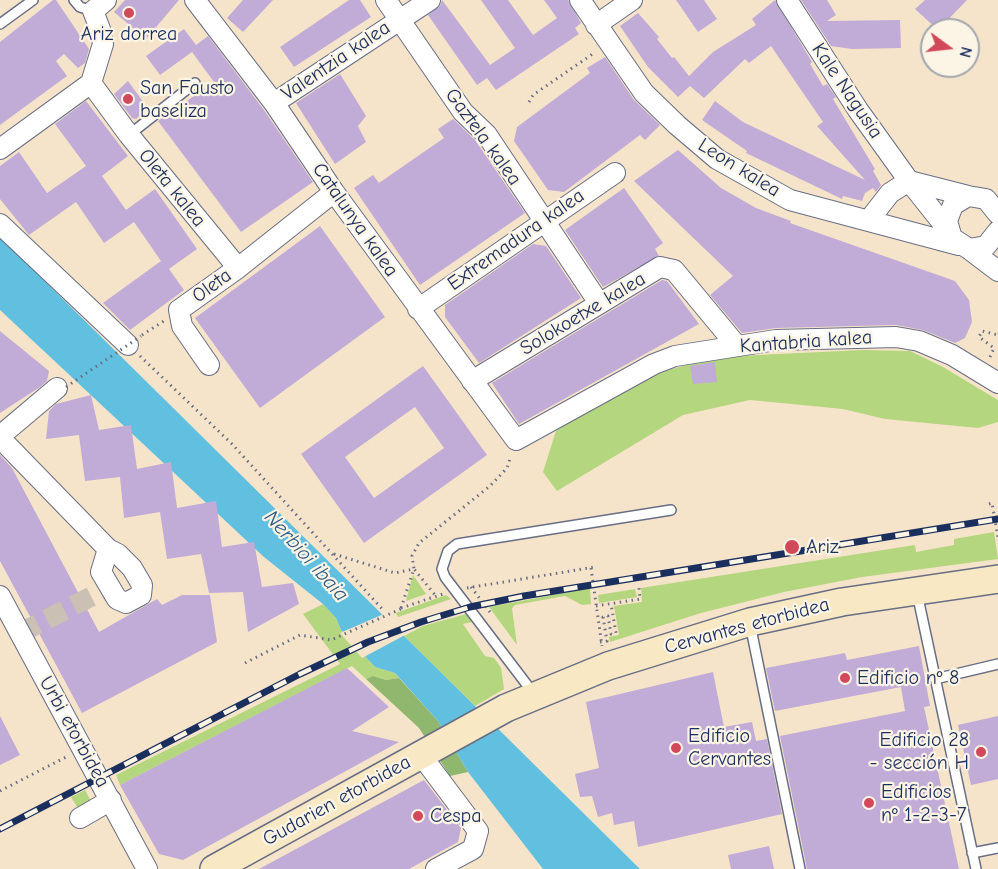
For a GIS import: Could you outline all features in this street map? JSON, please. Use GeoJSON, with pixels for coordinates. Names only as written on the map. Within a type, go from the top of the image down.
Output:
{"type":"FeatureCollection","features":[{"type":"Feature","properties":{"kind":"street","name":"Catalunya kalea"},"geometry":{"type":"LineString","coordinates":[[195,0],[274,103],[334,192],[418,309],[516,440]]}},
{"type":"Feature","properties":{"kind":"street","name":"Gaztela kalea"},"geometry":{"type":"LineString","coordinates":[[386,0],[463,112],[487,135],[542,221],[599,303]]}},
{"type":"Feature","properties":{"kind":"street","name":"Valentzia kalea"},"geometry":{"type":"LineString","coordinates":[[274,103],[430,0]]}},
{"type":"Feature","properties":{"kind":"street","name":"Leon kalea"},"geometry":{"type":"LineString","coordinates":[[580,0],[644,93],[717,159],[790,200],[958,241]]}},
{"type":"Feature","properties":{"kind":"street"},"geometry":{"type":"LineString","coordinates":[[596,25],[632,0]]}},
{"type":"Feature","properties":{"kind":"street","name":"Kale Nagusia"},"geometry":{"type":"LineString","coordinates":[[787,0],[858,110],[909,181],[958,241]]}},
{"type":"Feature","properties":{"kind":"street"},"geometry":{"type":"LineString","coordinates":[[0,149],[91,83],[103,44],[99,6]]}},
{"type":"Feature","properties":{"kind":"street","name":"Oleta kalea"},"geometry":{"type":"LineString","coordinates":[[91,83],[129,135],[238,268]]}},
{"type":"Feature","properties":{"kind":"street","name":"Extremadura kalea"},"geometry":{"type":"LineString","coordinates":[[418,309],[542,221],[615,173]]}},
{"type":"Feature","properties":{"kind":"street"},"geometry":{"type":"LineString","coordinates":[[869,220],[890,193],[909,181],[974,196],[992,204],[998,214]]}},
{"type":"Feature","properties":{"kind":"street"},"geometry":{"type":"LineString","coordinates":[[998,184],[953,205],[947,221],[958,241],[998,271]]}},
{"type":"Feature","properties":{"kind":"street"},"geometry":{"type":"LineString","coordinates":[[238,268],[334,192]]}},
{"type":"Feature","properties":{"kind":"street"},"geometry":{"type":"LineString","coordinates":[[0,224],[134,340]]}},
{"type":"Feature","properties":{"kind":"street"},"geometry":{"type":"LineString","coordinates":[[958,241],[986,246],[998,233]]}},
{"type":"Feature","properties":{"kind":"street","name":"Solokoetxe kalea"},"geometry":{"type":"LineString","coordinates":[[472,381],[660,267],[674,270],[737,346]]}},
{"type":"Feature","properties":{"kind":"street","name":"Oleta"},"geometry":{"type":"LineString","coordinates":[[209,365],[182,326],[179,310],[238,268]]}},
{"type":"Feature","properties":{"kind":"street","name":"Kantabria kalea"},"geometry":{"type":"LineString","coordinates":[[516,440],[654,364],[675,356],[776,340],[896,337],[929,345],[952,355],[990,379]]}},
{"type":"Feature","properties":{"kind":"street"},"geometry":{"type":"LineString","coordinates":[[62,388],[0,437],[108,549]]}},
{"type":"Feature","properties":{"kind":"street","name":"Cervantes etorbidea"},"geometry":{"type":"LineString","coordinates":[[506,708],[535,695],[604,654],[842,602],[998,579]]}},
{"type":"Feature","properties":{"kind":"street","name":"Urbi etorbidea"},"geometry":{"type":"LineString","coordinates":[[0,596],[147,869]]}},
{"type":"Feature","properties":{"kind":"street","name":"Gudarien etorbidea"},"geometry":{"type":"LineString","coordinates":[[214,869],[506,708]]}},
{"type":"Feature","properties":{"kind":"street"},"geometry":{"type":"LineString","coordinates":[[425,753],[478,831],[472,849],[436,869]]}},
{"type":"Feature","properties":{"kind":"street"},"geometry":{"type":"LineString","coordinates":[[80,818],[111,800]]}},
{"type":"Feature","properties":{"kind":"lane"},"geometry":{"type":"LineString","coordinates":[[0,24],[33,0]]}},
{"type":"Feature","properties":{"kind":"lane"},"geometry":{"type":"LineString","coordinates":[[74,0],[80,7],[99,6]]}},
{"type":"Feature","properties":{"kind":"lane"},"geometry":{"type":"LineString","coordinates":[[129,135],[195,83]]}},
{"type":"Feature","properties":{"kind":"lane"},"geometry":{"type":"LineString","coordinates":[[535,695],[456,591],[442,568],[448,551],[458,544],[670,510]]}},
{"type":"Feature","properties":{"kind":"lane"},"geometry":{"type":"LineString","coordinates":[[916,590],[976,869]]}},
{"type":"Feature","properties":{"kind":"lane"},"geometry":{"type":"LineString","coordinates":[[750,622],[800,869]]}},
{"type":"Feature","properties":{"kind":"lane"},"geometry":{"type":"LineString","coordinates":[[935,679],[998,664]]}},
{"type":"Feature","properties":{"kind":"lane"},"geometry":{"type":"LineString","coordinates":[[972,853],[998,848]]}},
{"type":"Feature","properties":{"kind":"path"},"geometry":{"type":"LineString","coordinates":[[529,102],[533,95],[610,43]]}},
{"type":"Feature","properties":{"kind":"path"},"geometry":{"type":"LineString","coordinates":[[62,388],[179,310]]}},
{"type":"Feature","properties":{"kind":"path"},"geometry":{"type":"LineString","coordinates":[[990,379],[994,348],[979,337],[982,332],[998,334]]}},
{"type":"Feature","properties":{"kind":"path"},"geometry":{"type":"LineString","coordinates":[[134,340],[384,611]]}},
{"type":"Feature","properties":{"kind":"path"},"geometry":{"type":"LineString","coordinates":[[403,608],[414,568],[412,556],[418,543],[490,486],[507,468],[516,440]]}},
{"type":"Feature","properties":{"kind":"path"},"geometry":{"type":"LineString","coordinates":[[989,504],[992,503],[998,537]]}},
{"type":"Feature","properties":{"kind":"path"},"geometry":{"type":"LineString","coordinates":[[332,554],[395,573],[414,568]]}},
{"type":"Feature","properties":{"kind":"path"},"geometry":{"type":"LineString","coordinates":[[414,568],[436,596]]}},
{"type":"Feature","properties":{"kind":"path"},"geometry":{"type":"LineString","coordinates":[[245,663],[300,635],[331,640],[395,611],[436,596],[593,568],[596,606],[604,654]]}},
{"type":"Feature","properties":{"kind":"path"},"geometry":{"type":"LineString","coordinates":[[596,606],[640,599],[639,588]]}},
{"type":"Feature","properties":{"kind":"path"},"geometry":{"type":"LineString","coordinates":[[604,654],[607,641],[603,617],[608,616],[611,634],[616,633],[611,604]]}},
{"type":"Feature","properties":{"kind":"path"},"geometry":{"type":"LineString","coordinates":[[0,791],[72,754]]}},
{"type":"Feature","properties":{"kind":"green space"},"geometry":{"type":"Polygon","coordinates":[[[863,350],[910,351],[943,367],[998,400],[998,422],[978,428],[885,419],[843,409],[750,400],[683,415],[557,491],[543,472],[556,431],[602,400],[661,372],[716,357],[863,350]]]}},
{"type":"Feature","properties":{"kind":"green space"},"geometry":{"type":"Polygon","coordinates":[[[994,532],[998,559],[862,577],[784,592],[701,613],[610,642],[609,637],[619,635],[614,606],[642,602],[641,588],[915,545],[916,552],[954,545],[954,539],[994,532]]]}},
{"type":"Feature","properties":{"kind":"green space"},"geometry":{"type":"Polygon","coordinates":[[[413,575],[426,594],[406,601],[413,575]]]}},
{"type":"Feature","properties":{"kind":"green space"},"geometry":{"type":"Polygon","coordinates":[[[590,588],[591,604],[582,605],[565,596],[515,605],[512,608],[517,645],[489,607],[590,588]]]}},
{"type":"Feature","properties":{"kind":"green space"},"geometry":{"type":"Polygon","coordinates":[[[635,589],[637,597],[599,603],[598,595],[635,589]]]}},
{"type":"Feature","properties":{"kind":"green space"},"geometry":{"type":"Polygon","coordinates":[[[446,595],[451,599],[398,617],[396,613],[446,595]]]}},
{"type":"Feature","properties":{"kind":"green space"},"geometry":{"type":"Polygon","coordinates":[[[323,604],[336,618],[341,630],[375,667],[395,673],[399,678],[386,680],[373,676],[366,679],[352,666],[120,785],[116,775],[340,664],[303,614],[323,604]]]}},
{"type":"Feature","properties":{"kind":"green space"},"geometry":{"type":"Polygon","coordinates":[[[466,614],[472,622],[463,624],[485,656],[494,658],[501,668],[504,689],[475,706],[404,636],[423,626],[466,614]]]}},
{"type":"Feature","properties":{"kind":"green space"},"geometry":{"type":"Polygon","coordinates":[[[373,676],[386,680],[399,678],[438,721],[468,772],[450,776],[419,728],[366,679],[373,676]]]}},
{"type":"Feature","properties":{"kind":"green space"},"geometry":{"type":"Polygon","coordinates":[[[85,790],[93,805],[80,812],[71,797],[85,790]]]}},
{"type":"Feature","properties":{"kind":"water","name":"Nerbioi ibaia"},"geometry":{"type":"Polygon","coordinates":[[[0,237],[640,869],[543,869],[468,772],[438,721],[395,673],[375,667],[341,630],[336,618],[323,604],[264,557],[0,310],[0,237]]]}},
{"type":"Feature","properties":{"kind":"pier"},"geometry":{"type":"Polygon","coordinates":[[[386,613],[407,634],[362,658],[340,633],[386,613]]]}},
{"type":"Feature","properties":{"kind":"building"},"geometry":{"type":"Polygon","coordinates":[[[53,0],[56,0],[89,49],[85,63],[78,68],[64,54],[56,61],[67,76],[0,125],[0,42],[53,0]]]}},
{"type":"Feature","properties":{"kind":"building","name":"Ariz dorrea"},"geometry":{"type":"Polygon","coordinates":[[[125,0],[179,0],[146,39],[114,12],[125,0]]]}},
{"type":"Feature","properties":{"kind":"building"},"geometry":{"type":"Polygon","coordinates":[[[243,0],[273,0],[243,32],[227,18],[243,0]]]}},
{"type":"Feature","properties":{"kind":"building"},"geometry":{"type":"Polygon","coordinates":[[[349,0],[360,0],[371,17],[294,67],[280,47],[349,0]]]}},
{"type":"Feature","properties":{"kind":"building"},"geometry":{"type":"Polygon","coordinates":[[[442,0],[490,65],[515,48],[481,0],[508,0],[533,35],[557,18],[544,0],[568,0],[581,23],[575,28],[579,34],[496,90],[487,78],[477,85],[428,15],[440,6],[442,0]]]}},
{"type":"Feature","properties":{"kind":"building"},"geometry":{"type":"Polygon","coordinates":[[[676,0],[704,0],[717,19],[698,32],[676,0]]]}},
{"type":"Feature","properties":{"kind":"building"},"geometry":{"type":"Polygon","coordinates":[[[775,0],[812,62],[810,64],[823,86],[827,84],[836,97],[833,99],[875,169],[873,171],[881,185],[876,192],[873,188],[865,193],[862,201],[843,196],[842,199],[746,153],[747,151],[702,120],[715,101],[743,122],[865,180],[817,126],[823,122],[771,46],[749,63],[745,59],[704,98],[690,86],[678,97],[648,67],[620,26],[638,13],[659,37],[657,39],[672,58],[674,57],[689,76],[713,52],[756,25],[752,19],[775,0]]]}},
{"type":"Feature","properties":{"kind":"building"},"geometry":{"type":"Polygon","coordinates":[[[801,0],[827,0],[836,15],[827,21],[900,20],[901,48],[852,49],[831,46],[801,0]]]}},
{"type":"Feature","properties":{"kind":"building"},"geometry":{"type":"Polygon","coordinates":[[[925,0],[967,0],[950,18],[925,18],[915,9],[925,0]]]}},
{"type":"Feature","properties":{"kind":"building"},"geometry":{"type":"Polygon","coordinates":[[[184,29],[196,45],[208,36],[264,110],[313,182],[241,232],[158,121],[214,82],[192,52],[160,75],[146,56],[184,29]]]}},
{"type":"Feature","properties":{"kind":"building"},"geometry":{"type":"Polygon","coordinates":[[[605,57],[634,100],[660,125],[645,140],[640,135],[564,192],[548,190],[514,141],[517,127],[590,73],[587,68],[605,57]]]}},
{"type":"Feature","properties":{"kind":"building"},"geometry":{"type":"Polygon","coordinates":[[[340,74],[366,116],[358,126],[366,142],[335,164],[296,103],[340,74]]]}},
{"type":"Feature","properties":{"kind":"building","name":"San Fausto baseliza"},"geometry":{"type":"Polygon","coordinates":[[[128,81],[144,103],[146,110],[136,119],[132,118],[114,94],[128,81]]]}},
{"type":"Feature","properties":{"kind":"building"},"geometry":{"type":"Polygon","coordinates":[[[86,101],[128,156],[102,176],[126,210],[155,189],[197,249],[169,269],[184,290],[130,330],[103,303],[161,261],[134,222],[104,243],[76,202],[29,235],[0,199],[0,166],[19,152],[47,193],[86,166],[55,124],[86,101]]]}},
{"type":"Feature","properties":{"kind":"building"},"geometry":{"type":"Polygon","coordinates":[[[453,119],[475,140],[525,213],[420,285],[354,188],[373,175],[379,183],[444,138],[438,129],[453,119]]]}},
{"type":"Feature","properties":{"kind":"building"},"geometry":{"type":"Polygon","coordinates":[[[678,150],[721,188],[756,208],[791,221],[790,223],[955,281],[969,300],[972,322],[965,338],[955,343],[923,330],[896,325],[776,328],[742,333],[710,295],[733,276],[634,181],[678,150]]]}},
{"type":"Feature","properties":{"kind":"building"},"geometry":{"type":"Polygon","coordinates":[[[624,188],[663,243],[655,249],[659,256],[603,287],[565,230],[624,188]]]}},
{"type":"Feature","properties":{"kind":"building"},"geometry":{"type":"Polygon","coordinates":[[[320,226],[385,317],[260,408],[195,318],[320,226]]]}},
{"type":"Feature","properties":{"kind":"building"},"geometry":{"type":"Polygon","coordinates":[[[533,244],[546,246],[581,298],[479,363],[445,317],[445,305],[533,244]]]}},
{"type":"Feature","properties":{"kind":"building"},"geometry":{"type":"Polygon","coordinates":[[[662,280],[667,281],[699,324],[519,424],[492,383],[662,280]]]}},
{"type":"Feature","properties":{"kind":"building"},"geometry":{"type":"Polygon","coordinates":[[[0,331],[49,371],[47,381],[40,387],[0,413],[0,331]]]}},
{"type":"Feature","properties":{"kind":"building"},"geometry":{"type":"Polygon","coordinates":[[[715,362],[717,382],[693,384],[690,366],[715,362]]]}},
{"type":"Feature","properties":{"kind":"building"},"geometry":{"type":"Polygon","coordinates":[[[423,366],[487,455],[364,543],[301,454],[423,366]],[[415,407],[345,457],[374,498],[444,448],[415,407]]]}},
{"type":"Feature","properties":{"kind":"building"},"geometry":{"type":"Polygon","coordinates":[[[91,395],[99,430],[131,425],[137,469],[171,462],[177,508],[216,501],[222,547],[254,542],[262,587],[293,583],[299,604],[248,632],[243,592],[209,593],[201,554],[167,559],[160,512],[124,518],[120,477],[85,481],[79,435],[46,439],[49,411],[56,404],[91,395]]]}},
{"type":"Feature","properties":{"kind":"building"},"geometry":{"type":"Polygon","coordinates":[[[0,455],[12,468],[99,632],[157,599],[162,605],[182,595],[210,595],[217,642],[82,713],[0,561],[0,455]]]}},
{"type":"Feature","properties":{"kind":"building","name":"Edificios nº 1-2-3-7"},"geometry":{"type":"Polygon","coordinates":[[[919,646],[930,706],[924,707],[959,869],[807,869],[780,736],[905,711],[901,687],[775,711],[766,668],[845,653],[847,660],[919,646]]]}},
{"type":"Feature","properties":{"kind":"building"},"geometry":{"type":"Polygon","coordinates":[[[347,668],[389,707],[352,731],[399,742],[183,860],[159,854],[120,785],[347,668]]]}},
{"type":"Feature","properties":{"kind":"building","name":"Edificio Cervantes"},"geometry":{"type":"Polygon","coordinates":[[[713,672],[724,727],[752,722],[756,741],[767,739],[782,814],[638,847],[634,821],[614,825],[612,813],[598,817],[592,796],[580,797],[575,774],[599,768],[586,702],[713,672]]]}},
{"type":"Feature","properties":{"kind":"building"},"geometry":{"type":"Polygon","coordinates":[[[0,716],[20,755],[0,765],[0,716]]]}},
{"type":"Feature","properties":{"kind":"building","name":"Edificio 28 - sección H"},"geometry":{"type":"Polygon","coordinates":[[[998,716],[998,779],[971,785],[958,725],[998,716]]]}},
{"type":"Feature","properties":{"kind":"building"},"geometry":{"type":"Polygon","coordinates":[[[424,780],[461,828],[458,842],[409,869],[259,869],[424,780]]]}},
{"type":"Feature","properties":{"kind":"building"},"geometry":{"type":"Polygon","coordinates":[[[769,846],[774,869],[731,869],[728,855],[769,846]]]}},
{"type":"Feature","properties":{"kind":"tunnel"},"geometry":{"type":"LineString","coordinates":[[20,633],[108,588]]}},
{"type":"Feature","properties":{"kind":"railway"},"geometry":{"type":"LineString","coordinates":[[0,829],[300,674],[368,642],[421,622],[470,607],[524,596],[998,519]]}},
{"type":"Feature","properties":{"kind":"place","name":"Ariz dorrea"},"geometry":{"type":"Point","coordinates":[129,13]}},
{"type":"Feature","properties":{"kind":"place","name":"San Fausto baseliza"},"geometry":{"type":"Point","coordinates":[128,99]}},
{"type":"Feature","properties":{"kind":"place","name":"Ariz"},"geometry":{"type":"Point","coordinates":[792,547]}},
{"type":"Feature","properties":{"kind":"place","name":"Edificio nº 8"},"geometry":{"type":"Point","coordinates":[845,678]}},
{"type":"Feature","properties":{"kind":"place","name":"Edificio Cervantes"},"geometry":{"type":"Point","coordinates":[676,748]}},
{"type":"Feature","properties":{"kind":"place","name":"Edificio 28 - sección H"},"geometry":{"type":"Point","coordinates":[981,752]}},
{"type":"Feature","properties":{"kind":"place","name":"Edificios nº 1-2-3-7"},"geometry":{"type":"Point","coordinates":[869,803]}},
{"type":"Feature","properties":{"kind":"place","name":"Cespa"},"geometry":{"type":"Point","coordinates":[418,816]}}]}
